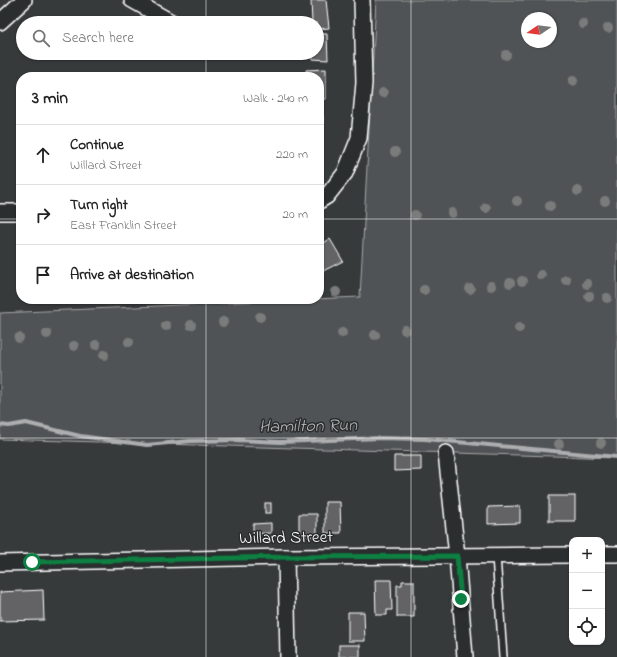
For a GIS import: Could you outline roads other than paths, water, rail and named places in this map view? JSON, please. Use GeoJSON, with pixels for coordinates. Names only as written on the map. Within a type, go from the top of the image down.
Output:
{"type":"FeatureCollection","features":[{"type":"Feature","properties":{"kind":"street"},"geometry":{"type":"LineString","coordinates":[[0,22],[24,0]]}},
{"type":"Feature","properties":{"kind":"street"},"geometry":{"type":"LineString","coordinates":[[132,0],[161,16]]}},
{"type":"Feature","properties":{"kind":"street"},"geometry":{"type":"LineString","coordinates":[[324,198],[345,173],[359,138],[364,83],[362,0]]}},
{"type":"Feature","properties":{"kind":"street"},"geometry":{"type":"LineString","coordinates":[[0,212],[16,212]]}},
{"type":"Feature","properties":{"kind":"street"},"geometry":{"type":"LineString","coordinates":[[446,453],[457,556],[465,657]]}},
{"type":"Feature","properties":{"kind":"street"},"geometry":{"type":"LineString","coordinates":[[605,554],[617,554]]}},
{"type":"Feature","properties":{"kind":"street","name":"Willard Street"},"geometry":{"type":"LineString","coordinates":[[0,563],[286,557],[569,555]]}},
{"type":"Feature","properties":{"kind":"street"},"geometry":{"type":"LineString","coordinates":[[286,557],[288,657]]}},
{"type":"Feature","properties":{"kind":"lane"},"geometry":{"type":"LineString","coordinates":[[496,556],[503,657]]}},
{"type":"Feature","properties":{"kind":"waterway","name":"Hamilton Run"},"geometry":{"type":"LineString","coordinates":[[0,425],[9,426],[26,423],[80,436],[147,445],[190,441],[239,440],[280,442],[380,438],[425,439],[617,457]]}}]}
